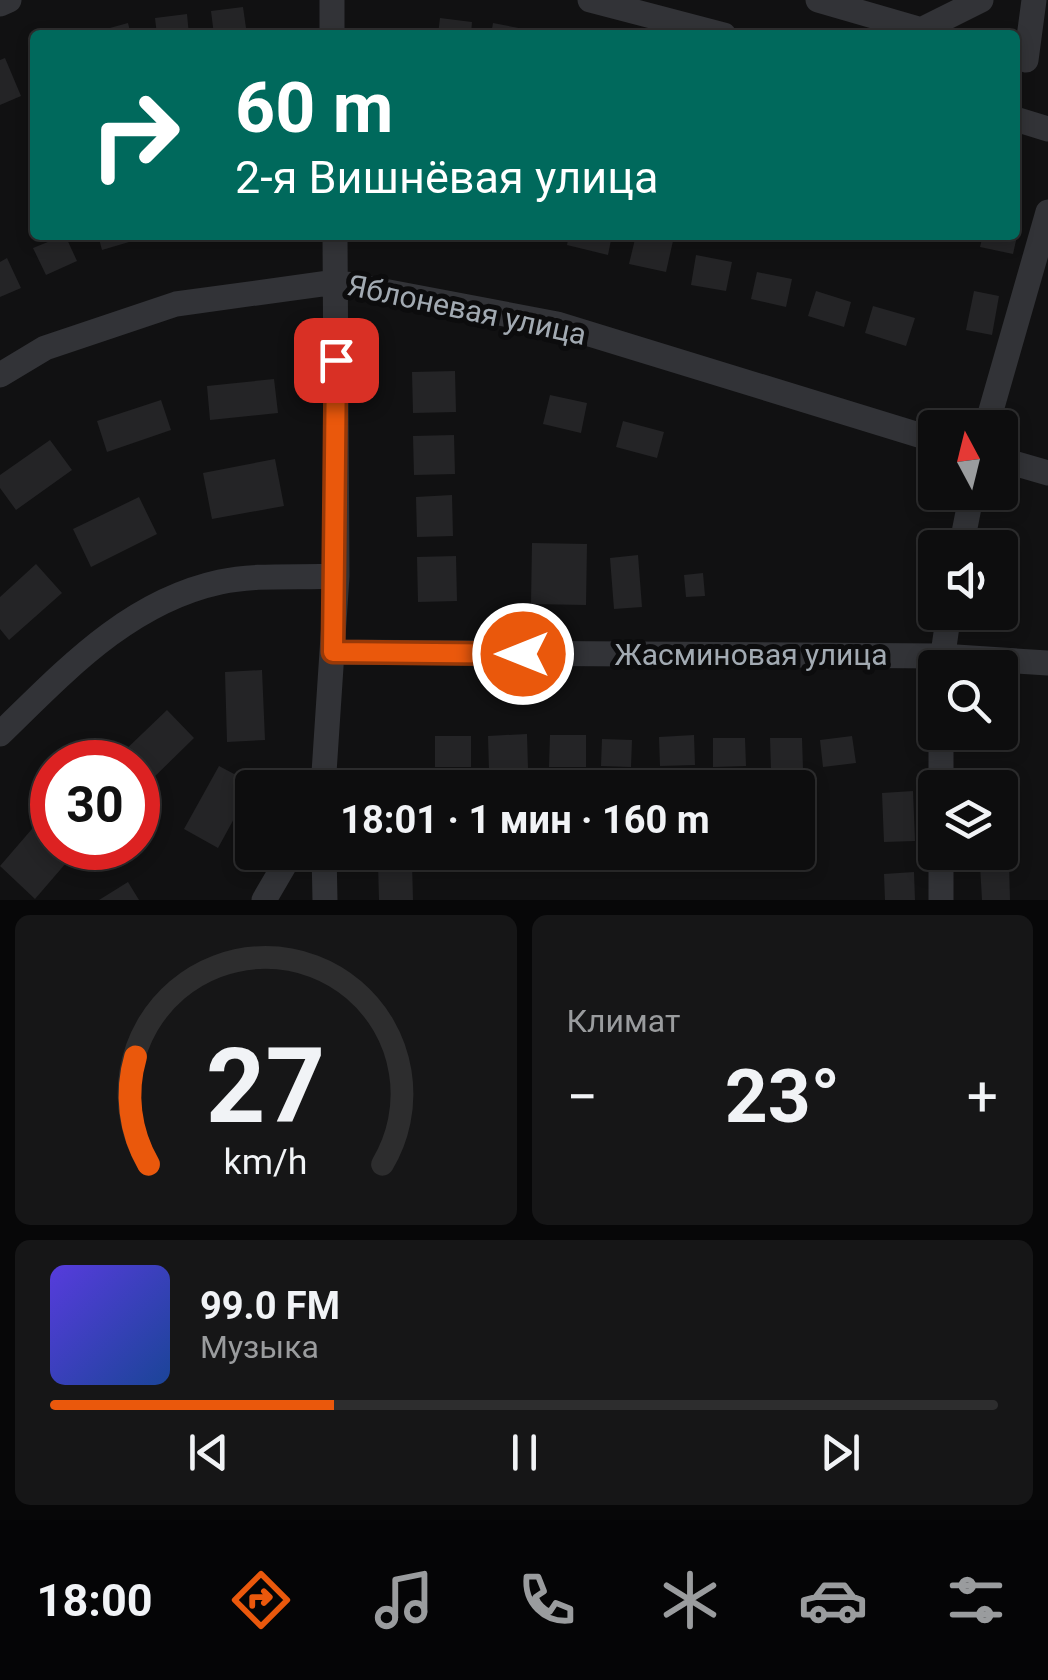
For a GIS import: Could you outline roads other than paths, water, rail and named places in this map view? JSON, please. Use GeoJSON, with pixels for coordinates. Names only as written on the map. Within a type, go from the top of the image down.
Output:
{"type":"FeatureCollection","features":[{"type":"Feature","properties":{"kind":"street"},"geometry":{"type":"LineString","coordinates":[[0,4],[9,0]]}},
{"type":"Feature","properties":{"kind":"street"},"geometry":{"type":"LineString","coordinates":[[332,0],[332,30]]}},
{"type":"Feature","properties":{"kind":"street"},"geometry":{"type":"LineString","coordinates":[[590,0],[705,30]]}},
{"type":"Feature","properties":{"kind":"street"},"geometry":{"type":"LineString","coordinates":[[818,0],[923,30]]}},
{"type":"Feature","properties":{"kind":"street"},"geometry":{"type":"LineString","coordinates":[[933,30],[981,0]]}},
{"type":"Feature","properties":{"kind":"street"},"geometry":{"type":"LineString","coordinates":[[1030,61],[1034,0]]}},
{"type":"Feature","properties":{"kind":"street"},"geometry":{"type":"LineString","coordinates":[[1020,121],[1048,129]]}},
{"type":"Feature","properties":{"kind":"street"},"geometry":{"type":"LineString","coordinates":[[991,410],[1048,212]]}},
{"type":"Feature","properties":{"kind":"street"},"geometry":{"type":"LineString","coordinates":[[324,770],[336,576],[335,240]]}},
{"type":"Feature","properties":{"kind":"street","name":"Яблоневая улица"},"geometry":{"type":"LineString","coordinates":[[0,375],[44,348],[176,304],[336,282],[557,324],[918,435]]}},
{"type":"Feature","properties":{"kind":"street"},"geometry":{"type":"LineString","coordinates":[[1018,464],[1048,473]]}},
{"type":"Feature","properties":{"kind":"street"},"geometry":{"type":"LineString","coordinates":[[6,716],[98,640],[170,596],[224,581],[336,576]]}},
{"type":"Feature","properties":{"kind":"street","name":"Жасминовая улица"},"geometry":{"type":"LineString","coordinates":[[333,652],[918,662]]}},
{"type":"Feature","properties":{"kind":"street","name":"Жасминовая улица"},"geometry":{"type":"LineString","coordinates":[[1018,663],[1048,663]]}},
{"type":"Feature","properties":{"kind":"street"},"geometry":{"type":"LineString","coordinates":[[264,900],[282,870]]}},
{"type":"Feature","properties":{"kind":"street"},"geometry":{"type":"LineString","coordinates":[[324,870],[325,900]]}},
{"type":"Feature","properties":{"kind":"street"},"geometry":{"type":"LineString","coordinates":[[941,870],[941,900]]}}]}
